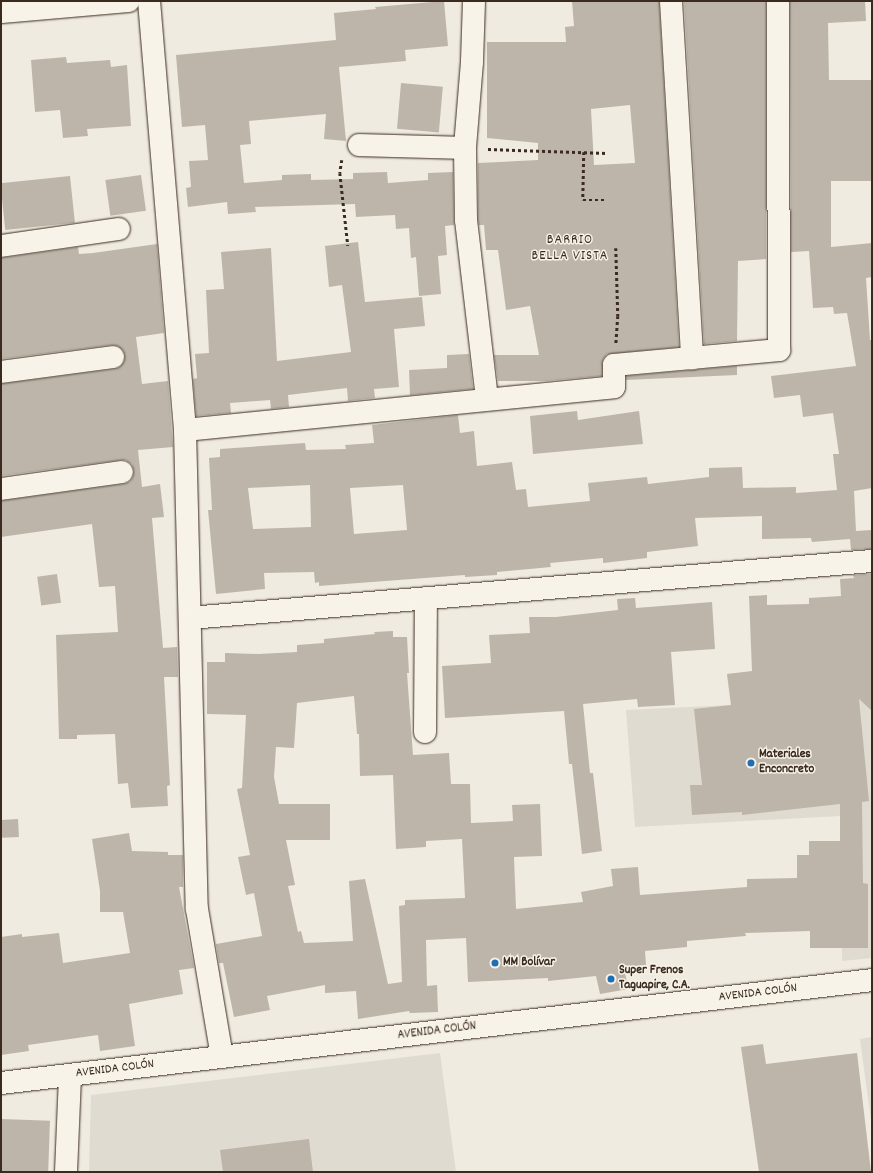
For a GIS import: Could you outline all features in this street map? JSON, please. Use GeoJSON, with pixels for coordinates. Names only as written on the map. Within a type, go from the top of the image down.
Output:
{"type":"FeatureCollection","features":[{"type":"Feature","properties":{"kind":"street"},"geometry":{"type":"LineString","coordinates":[[1,12],[129,1]]}},
{"type":"Feature","properties":{"kind":"street"},"geometry":{"type":"LineString","coordinates":[[149,1],[185,430],[197,909],[222,1057]]}},
{"type":"Feature","properties":{"kind":"street"},"geometry":{"type":"LineString","coordinates":[[474,1],[472,62],[465,148],[466,220],[487,399]]}},
{"type":"Feature","properties":{"kind":"street"},"geometry":{"type":"LineString","coordinates":[[671,1],[692,358]]}},
{"type":"Feature","properties":{"kind":"street"},"geometry":{"type":"LineString","coordinates":[[185,430],[614,387],[614,365],[779,350],[778,1]]}},
{"type":"Feature","properties":{"kind":"street"},"geometry":{"type":"LineString","coordinates":[[359,145],[465,148]]}},
{"type":"Feature","properties":{"kind":"street"},"geometry":{"type":"LineString","coordinates":[[1,246],[119,229]]}},
{"type":"Feature","properties":{"kind":"street"},"geometry":{"type":"LineString","coordinates":[[1,372],[113,357]]}},
{"type":"Feature","properties":{"kind":"street"},"geometry":{"type":"LineString","coordinates":[[1,489],[122,472]]}},
{"type":"Feature","properties":{"kind":"street"},"geometry":{"type":"LineString","coordinates":[[190,618],[872,561]]}},
{"type":"Feature","properties":{"kind":"street"},"geometry":{"type":"LineString","coordinates":[[425,732],[426,598]]}},
{"type":"Feature","properties":{"kind":"street","name":"AVENIDA COLÓN"},"geometry":{"type":"LineString","coordinates":[[1,1083],[872,980]]}},
{"type":"Feature","properties":{"kind":"street"},"geometry":{"type":"LineString","coordinates":[[66,1172],[70,1075]]}},
{"type":"Feature","properties":{"kind":"path"},"geometry":{"type":"LineString","coordinates":[[348,246],[340,173],[342,158],[352,146],[359,145]]}},
{"type":"Feature","properties":{"kind":"path"},"geometry":{"type":"LineString","coordinates":[[465,148],[607,153]]}},
{"type":"Feature","properties":{"kind":"path"},"geometry":{"type":"LineString","coordinates":[[584,152],[583,200],[606,200]]}},
{"type":"Feature","properties":{"kind":"path"},"geometry":{"type":"LineString","coordinates":[[614,365],[618,316],[616,248]]}},
{"type":"Feature","properties":{"kind":"shaded area","name":"Materiales Enconcreto"},"geometry":{"type":"Polygon","coordinates":[[[872,664],[872,958],[842,961],[840,816],[635,827],[626,710],[731,705],[727,674],[872,664]]]}},
{"type":"Feature","properties":{"kind":"shaded area"},"geometry":{"type":"Polygon","coordinates":[[[872,1037],[872,1128],[860,1039],[872,1037]]]}},
{"type":"Feature","properties":{"kind":"shaded area"},"geometry":{"type":"Polygon","coordinates":[[[440,1053],[456,1172],[89,1172],[91,1095],[440,1053]]]}},
{"type":"Feature","properties":{"kind":"building"},"geometry":{"type":"Polygon","coordinates":[[[444,1],[448,46],[405,50],[406,61],[339,67],[346,141],[324,139],[326,114],[249,121],[251,144],[240,145],[244,183],[282,180],[282,175],[311,174],[311,180],[353,179],[353,173],[387,172],[388,183],[428,180],[428,173],[453,172],[454,225],[445,226],[447,255],[438,256],[441,294],[419,296],[416,257],[411,258],[409,228],[396,229],[395,215],[356,217],[355,204],[255,207],[256,212],[228,214],[227,202],[188,207],[186,188],[191,187],[189,161],[208,160],[205,125],[182,127],[176,55],[336,40],[334,13],[376,9],[375,7],[444,1]]]}},
{"type":"Feature","properties":{"kind":"building"},"geometry":{"type":"Polygon","coordinates":[[[572,1],[659,1],[679,347],[607,354],[603,359],[602,376],[546,381],[498,381],[494,355],[539,355],[530,306],[506,310],[498,250],[486,250],[484,225],[479,225],[478,219],[478,163],[538,160],[538,143],[487,138],[487,42],[566,42],[565,27],[574,26],[572,1]],[[630,105],[591,109],[594,165],[635,163],[630,105]]]}},
{"type":"Feature","properties":{"kind":"building"},"geometry":{"type":"Polygon","coordinates":[[[684,1],[766,1],[766,259],[738,261],[737,341],[704,344],[684,1]]]}},
{"type":"Feature","properties":{"kind":"building"},"geometry":{"type":"Polygon","coordinates":[[[790,1],[865,1],[866,21],[828,23],[829,80],[872,80],[872,181],[831,181],[831,247],[872,243],[872,277],[866,278],[870,340],[872,340],[872,488],[854,491],[856,531],[872,530],[872,549],[851,550],[850,539],[812,542],[811,538],[762,539],[762,516],[695,518],[698,546],[647,552],[647,558],[603,563],[603,558],[550,563],[551,567],[497,572],[497,575],[465,577],[465,575],[319,586],[319,582],[315,583],[314,572],[264,573],[265,589],[216,594],[208,510],[212,510],[209,458],[220,457],[220,449],[305,443],[306,450],[346,449],[345,445],[374,443],[372,425],[458,415],[460,433],[474,431],[477,466],[512,462],[516,490],[526,489],[528,507],[590,501],[588,483],[647,477],[648,484],[709,477],[709,468],[742,467],[743,488],[796,487],[796,493],[837,490],[833,454],[839,454],[833,413],[803,417],[800,395],[774,398],[771,376],[856,366],[847,313],[834,314],[833,307],[813,308],[809,251],[791,252],[790,1]],[[310,485],[248,488],[253,529],[311,527],[310,485]],[[403,485],[350,488],[354,534],[407,530],[403,485]]]}},
{"type":"Feature","properties":{"kind":"building"},"geometry":{"type":"Polygon","coordinates":[[[66,57],[67,63],[110,60],[111,67],[127,65],[131,126],[87,129],[88,136],[63,138],[60,110],[35,112],[31,60],[66,57]]]}},
{"type":"Feature","properties":{"kind":"building"},"geometry":{"type":"Polygon","coordinates":[[[401,83],[443,87],[439,132],[397,129],[401,83]]]}},
{"type":"Feature","properties":{"kind":"building"},"geometry":{"type":"Polygon","coordinates":[[[141,175],[146,211],[110,216],[105,180],[141,175]]]}},
{"type":"Feature","properties":{"kind":"building"},"geometry":{"type":"Polygon","coordinates":[[[70,176],[75,223],[5,230],[1,183],[70,176]]]}},
{"type":"Feature","properties":{"kind":"building"},"geometry":{"type":"Polygon","coordinates":[[[358,242],[365,302],[422,297],[425,326],[394,329],[399,387],[374,389],[375,398],[348,401],[347,388],[288,395],[289,407],[271,409],[270,400],[230,403],[231,413],[196,416],[193,379],[197,378],[195,354],[209,353],[206,290],[224,289],[221,252],[271,248],[277,361],[351,352],[342,285],[329,287],[325,246],[358,242]]]}},
{"type":"Feature","properties":{"kind":"building"},"geometry":{"type":"Polygon","coordinates":[[[157,244],[164,333],[136,337],[142,384],[168,381],[173,447],[138,450],[142,487],[160,484],[164,517],[152,518],[163,648],[177,647],[178,677],[164,677],[170,785],[167,786],[168,806],[131,808],[128,783],[118,784],[115,734],[77,735],[77,739],[59,739],[56,635],[118,632],[115,586],[99,587],[92,524],[1,537],[1,501],[124,484],[130,482],[134,471],[132,464],[126,460],[120,460],[1,476],[1,384],[115,369],[120,367],[124,362],[125,355],[123,350],[118,346],[111,345],[1,359],[1,258],[78,247],[79,254],[157,244]]]}},
{"type":"Feature","properties":{"kind":"building"},"geometry":{"type":"Polygon","coordinates":[[[469,354],[473,389],[410,395],[409,370],[447,368],[447,355],[469,354]]]}},
{"type":"Feature","properties":{"kind":"building"},"geometry":{"type":"Polygon","coordinates":[[[737,366],[737,375],[626,380],[626,376],[737,366]]]}},
{"type":"Feature","properties":{"kind":"building"},"geometry":{"type":"Polygon","coordinates":[[[577,411],[578,420],[639,411],[643,444],[533,454],[530,416],[577,411]]]}},
{"type":"Feature","properties":{"kind":"building"},"geometry":{"type":"Polygon","coordinates":[[[57,574],[61,603],[41,606],[37,577],[57,574]]]}},
{"type":"Feature","properties":{"kind":"building"},"geometry":{"type":"Polygon","coordinates":[[[872,574],[872,711],[859,699],[869,801],[862,802],[863,883],[868,884],[868,948],[810,948],[810,931],[745,933],[746,936],[687,941],[687,947],[645,951],[646,965],[624,967],[628,989],[600,994],[596,976],[548,981],[548,978],[468,982],[466,938],[426,940],[427,986],[437,985],[438,1012],[410,1013],[409,1011],[358,1019],[356,991],[325,993],[325,985],[267,996],[270,1010],[234,1017],[223,963],[219,963],[216,944],[262,936],[254,893],[246,895],[238,857],[250,855],[237,789],[242,788],[246,715],[207,714],[207,662],[225,662],[225,653],[259,654],[297,652],[297,645],[324,643],[324,639],[375,634],[374,632],[393,631],[393,637],[407,637],[409,673],[407,673],[413,755],[449,753],[451,784],[470,784],[471,823],[513,821],[512,805],[540,804],[542,856],[514,857],[516,909],[583,902],[581,892],[613,886],[611,869],[638,867],[640,895],[747,887],[747,879],[797,878],[797,855],[809,855],[809,841],[840,841],[840,804],[742,815],[742,812],[692,815],[690,785],[702,785],[694,709],[731,705],[727,674],[752,671],[749,596],[767,595],[767,605],[809,604],[809,598],[841,596],[840,579],[854,578],[853,575],[872,574]],[[354,696],[297,703],[294,748],[276,747],[274,777],[279,804],[330,804],[330,840],[286,840],[295,885],[288,886],[298,932],[301,931],[304,943],[353,941],[349,881],[365,879],[388,984],[402,982],[399,906],[405,905],[405,900],[465,898],[462,839],[426,841],[426,847],[396,849],[393,775],[360,776],[359,734],[357,734],[354,696]]]}},
{"type":"Feature","properties":{"kind":"building"},"geometry":{"type":"Polygon","coordinates":[[[635,598],[636,608],[712,602],[715,649],[671,652],[675,705],[638,707],[637,699],[583,704],[590,773],[593,773],[602,851],[582,854],[572,764],[569,764],[564,711],[445,718],[442,666],[491,663],[489,635],[530,633],[529,617],[556,617],[618,610],[617,599],[635,598]]]}},
{"type":"Feature","properties":{"kind":"building"},"geometry":{"type":"Polygon","coordinates":[[[18,819],[19,837],[2,838],[1,820],[18,819]]]}},
{"type":"Feature","properties":{"kind":"building"},"geometry":{"type":"Polygon","coordinates":[[[129,833],[132,851],[168,852],[168,855],[183,855],[183,887],[179,887],[194,968],[179,970],[183,994],[129,1004],[135,1046],[100,1051],[98,1035],[28,1045],[29,1051],[1,1055],[1,937],[22,934],[22,937],[59,933],[63,963],[130,953],[123,912],[100,912],[100,891],[92,839],[129,833]]]}},
{"type":"Feature","properties":{"kind":"building"},"geometry":{"type":"Polygon","coordinates":[[[763,1044],[766,1064],[857,1053],[871,1172],[759,1172],[741,1047],[763,1044]]]}},
{"type":"Feature","properties":{"kind":"building"},"geometry":{"type":"Polygon","coordinates":[[[1,1119],[50,1121],[48,1172],[1,1172],[1,1119]]]}},
{"type":"Feature","properties":{"kind":"building"},"geometry":{"type":"Polygon","coordinates":[[[309,1139],[313,1172],[223,1172],[220,1150],[309,1139]]]}},
{"type":"Feature","properties":{"kind":"place","name":"Materiales Enconcreto"},"geometry":{"type":"Point","coordinates":[751,763]}},
{"type":"Feature","properties":{"kind":"place","name":"MM Bolívar"},"geometry":{"type":"Point","coordinates":[495,963]}},
{"type":"Feature","properties":{"kind":"place","name":"Super Frenos Taguapire, C.A."},"geometry":{"type":"Point","coordinates":[611,979]}},
{"type":"Feature","properties":{"kind":"district","name":"BARRIO BELLA VISTA"},"geometry":{"type":"Point","coordinates":[570,248]}}]}
